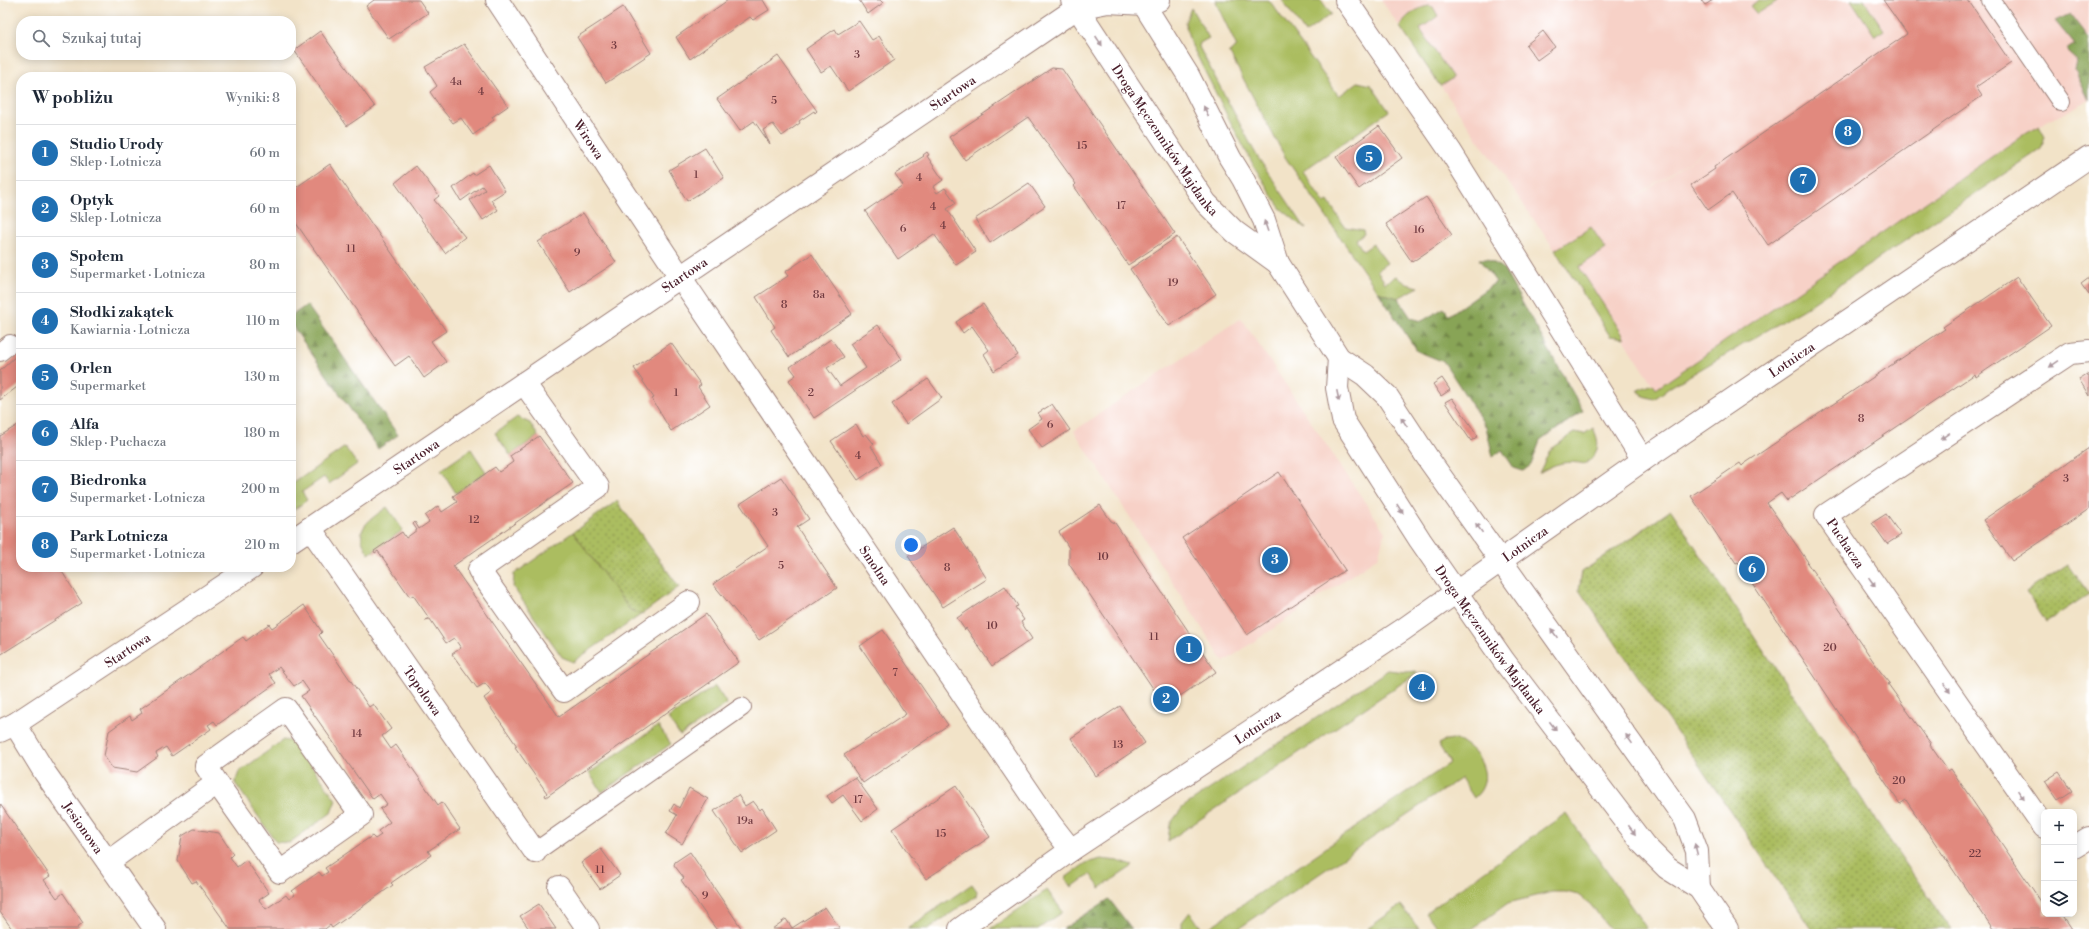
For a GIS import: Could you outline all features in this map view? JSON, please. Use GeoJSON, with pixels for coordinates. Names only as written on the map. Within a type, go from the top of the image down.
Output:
{"type":"FeatureCollection","features":[{"type":"Feature","properties":{"kind":"street","name":"Wirowa"},"geometry":{"type":"LineString","coordinates":[[497,0],[681,278]]}},
{"type":"Feature","properties":{"kind":"street"},"geometry":{"type":"LineString","coordinates":[[1346,0],[1455,158],[1643,460]]}},
{"type":"Feature","properties":{"kind":"street"},"geometry":{"type":"LineString","coordinates":[[1074,4],[1148,1]]}},
{"type":"Feature","properties":{"kind":"street","name":"Droga Męczenników Majdanka"},"geometry":{"type":"LineString","coordinates":[[1148,1],[1264,220],[1278,263],[1340,358],[1365,374],[1387,396],[1429,460],[1502,560],[1685,818],[1697,850],[1699,888]]}},
{"type":"Feature","properties":{"kind":"street","name":"Startowa"},"geometry":{"type":"LineString","coordinates":[[296,538],[681,278],[1074,4]]}},
{"type":"Feature","properties":{"kind":"street","name":"Droga Męczenników Majdanka"},"geometry":{"type":"LineString","coordinates":[[1074,4],[1206,203],[1235,232],[1278,263]]}},
{"type":"Feature","properties":{"kind":"street","name":"Lotnicza"},"geometry":{"type":"LineString","coordinates":[[960,929],[1071,850],[1143,804],[1456,592],[1643,460],[2089,157]]}},
{"type":"Feature","properties":{"kind":"street","name":"Smolna"},"geometry":{"type":"LineString","coordinates":[[681,278],[1050,823],[1071,850]]}},
{"type":"Feature","properties":{"kind":"street","name":"Puchacza"},"geometry":{"type":"LineString","coordinates":[[2041,823],[1826,515],[2070,353],[2089,351]]}},
{"type":"Feature","properties":{"kind":"street","name":"Droga Męczenników Majdanka"},"geometry":{"type":"LineString","coordinates":[[1340,358],[1337,388],[1343,420],[1420,540],[1523,686],[1644,845],[1667,868],[1699,888],[1727,929]]}},
{"type":"Feature","properties":{"kind":"street"},"geometry":{"type":"LineString","coordinates":[[524,383],[598,487],[480,570],[564,691],[689,602]]}},
{"type":"Feature","properties":{"kind":"street","name":"Topolowa"},"geometry":{"type":"LineString","coordinates":[[310,528],[535,852]]}},
{"type":"Feature","properties":{"kind":"street","name":"Startowa"},"geometry":{"type":"LineString","coordinates":[[8,728],[244,572]]}},
{"type":"Feature","properties":{"kind":"street"},"geometry":{"type":"LineString","coordinates":[[286,709],[361,815],[280,872],[217,783],[206,766],[286,709]]}},
{"type":"Feature","properties":{"kind":"street","name":"Jesionowa"},"geometry":{"type":"LineString","coordinates":[[8,728],[45,773],[155,929]]}},
{"type":"Feature","properties":{"kind":"street"},"geometry":{"type":"LineString","coordinates":[[108,862],[217,783]]}},
{"type":"Feature","properties":{"kind":"street"},"geometry":{"type":"LineString","coordinates":[[2077,845],[2089,838]]}},
{"type":"Feature","properties":{"kind":"street"},"geometry":{"type":"LineString","coordinates":[[559,887],[588,929]]}},
{"type":"Feature","properties":{"kind":"lane"},"geometry":{"type":"LineString","coordinates":[[1991,0],[2061,102]]}},
{"type":"Feature","properties":{"kind":"lane"},"geometry":{"type":"LineString","coordinates":[[535,852],[742,707]]}},
{"type":"Feature","properties":{"kind":"shaded area"},"geometry":{"type":"Polygon","coordinates":[[[1381,0],[2089,0],[2089,100],[2026,133],[1656,390],[1579,267],[1567,243],[1555,250],[1381,0]],[[1736,130],[1634,198],[1634,199],[1736,130]]]}},
{"type":"Feature","properties":{"kind":"shaded area"},"geometry":{"type":"Polygon","coordinates":[[[1241,318],[1385,532],[1378,557],[1224,662],[1074,431],[1241,318]]]}},
{"type":"Feature","properties":{"kind":"green space"},"geometry":{"type":"Polygon","coordinates":[[[1216,0],[1269,0],[1339,96],[1358,82],[1371,85],[1389,111],[1303,171],[1324,203],[1328,201],[1345,227],[1363,230],[1364,234],[1356,240],[1363,251],[1373,244],[1387,263],[1377,270],[1385,283],[1396,276],[1407,284],[1419,287],[1398,298],[1378,292],[1285,157],[1229,52],[1237,47],[1216,0]]]}},
{"type":"Feature","properties":{"kind":"green space"},"geometry":{"type":"Polygon","coordinates":[[[1282,0],[1321,0],[1331,14],[1305,33],[1282,0]]]}},
{"type":"Feature","properties":{"kind":"green space"},"geometry":{"type":"Polygon","coordinates":[[[1759,0],[1779,0],[1757,14],[1750,6],[1759,0]]]}},
{"type":"Feature","properties":{"kind":"green space"},"geometry":{"type":"Polygon","coordinates":[[[1851,0],[1864,0],[1884,30],[1875,36],[1851,0]]]}},
{"type":"Feature","properties":{"kind":"green space"},"geometry":{"type":"Polygon","coordinates":[[[1429,6],[1433,7],[1438,16],[1420,29],[1453,78],[1440,86],[1400,27],[1404,20],[1412,13],[1429,6]]]}},
{"type":"Feature","properties":{"kind":"green space"},"geometry":{"type":"Polygon","coordinates":[[[1191,8],[1209,38],[1200,43],[1199,47],[1257,156],[1306,229],[1280,208],[1255,168],[1231,123],[1190,42],[1185,22],[1191,8]]]}},
{"type":"Feature","properties":{"kind":"green space"},"geometry":{"type":"Polygon","coordinates":[[[2070,14],[2089,39],[2089,100],[2075,71],[2077,61],[2066,51],[2075,45],[2055,21],[2070,14]]]}},
{"type":"Feature","properties":{"kind":"green space"},"geometry":{"type":"Polygon","coordinates":[[[2039,126],[2045,137],[2041,149],[1807,307],[1672,386],[1654,399],[1643,396],[1638,390],[1653,384],[1656,389],[2026,133],[2039,126]]]}},
{"type":"Feature","properties":{"kind":"green space"},"geometry":{"type":"Polygon","coordinates":[[[1591,227],[1606,249],[1579,267],[1625,338],[1610,336],[1555,250],[1591,227]]]}},
{"type":"Feature","properties":{"kind":"green space"},"geometry":{"type":"Polygon","coordinates":[[[1479,259],[1487,259],[1503,268],[1583,411],[1540,441],[1531,465],[1523,471],[1514,468],[1502,450],[1493,457],[1486,427],[1444,362],[1417,351],[1378,292],[1398,298],[1411,318],[1422,321],[1444,308],[1449,315],[1496,282],[1479,259]]]}},
{"type":"Feature","properties":{"kind":"green space"},"geometry":{"type":"Polygon","coordinates":[[[307,305],[398,435],[378,449],[296,331],[296,313],[307,305]]]}},
{"type":"Feature","properties":{"kind":"green space"},"geometry":{"type":"Polygon","coordinates":[[[517,417],[530,423],[538,436],[510,455],[495,433],[517,417]]]}},
{"type":"Feature","properties":{"kind":"green space"},"geometry":{"type":"Polygon","coordinates":[[[1593,428],[1598,444],[1596,452],[1590,460],[1585,464],[1572,462],[1561,463],[1539,473],[1550,450],[1575,432],[1584,434],[1593,428]]]}},
{"type":"Feature","properties":{"kind":"green space"},"geometry":{"type":"Polygon","coordinates":[[[345,447],[357,464],[329,484],[324,477],[302,492],[307,500],[296,508],[296,481],[345,447]]]}},
{"type":"Feature","properties":{"kind":"green space"},"geometry":{"type":"Polygon","coordinates":[[[471,449],[486,472],[456,493],[441,470],[471,449]]]}},
{"type":"Feature","properties":{"kind":"green space"},"geometry":{"type":"Polygon","coordinates":[[[617,501],[679,587],[642,614],[630,610],[573,532],[617,501]]]}},
{"type":"Feature","properties":{"kind":"green space"},"geometry":{"type":"Polygon","coordinates":[[[387,507],[403,530],[369,554],[364,545],[362,532],[364,527],[373,517],[387,507]]]}},
{"type":"Feature","properties":{"kind":"green space"},"geometry":{"type":"Polygon","coordinates":[[[1671,510],[1877,822],[1951,929],[1811,929],[1579,590],[1582,572],[1671,510]]]}},
{"type":"Feature","properties":{"kind":"green space"},"geometry":{"type":"Polygon","coordinates":[[[573,532],[630,610],[642,614],[573,662],[562,657],[513,587],[514,574],[573,532]]]}},
{"type":"Feature","properties":{"kind":"green space"},"geometry":{"type":"Polygon","coordinates":[[[2068,564],[2089,594],[2046,622],[2026,592],[2068,564]]]}},
{"type":"Feature","properties":{"kind":"green space"},"geometry":{"type":"Polygon","coordinates":[[[1388,670],[1406,672],[1416,671],[1417,673],[1168,841],[1170,824],[1183,807],[1388,670]]]}},
{"type":"Feature","properties":{"kind":"green space"},"geometry":{"type":"Polygon","coordinates":[[[715,686],[727,704],[680,736],[668,718],[715,686]]]}},
{"type":"Feature","properties":{"kind":"green space"},"geometry":{"type":"Polygon","coordinates":[[[658,726],[671,744],[602,792],[589,773],[658,726]]]}},
{"type":"Feature","properties":{"kind":"green space"},"geometry":{"type":"Polygon","coordinates":[[[1453,739],[1462,742],[1470,748],[1482,763],[1484,781],[1481,790],[1474,798],[1461,778],[1238,929],[1207,929],[1450,763],[1438,744],[1446,740],[1453,739]]]}},
{"type":"Feature","properties":{"kind":"green space"},"geometry":{"type":"Polygon","coordinates":[[[283,740],[295,742],[336,800],[331,813],[289,843],[276,842],[235,783],[239,772],[283,740]]]}},
{"type":"Feature","properties":{"kind":"green space"},"geometry":{"type":"Polygon","coordinates":[[[1566,813],[1647,929],[1610,929],[1590,904],[1578,895],[1566,892],[1552,892],[1508,903],[1472,929],[1438,929],[1426,913],[1566,813]]]}},
{"type":"Feature","properties":{"kind":"green space"},"geometry":{"type":"Polygon","coordinates":[[[1101,859],[1118,861],[1133,866],[1100,888],[1090,874],[1072,887],[1065,878],[1086,863],[1101,859]]]}},
{"type":"Feature","properties":{"kind":"green space"},"geometry":{"type":"Polygon","coordinates":[[[972,884],[977,891],[976,896],[928,929],[907,929],[972,884]]]}},
{"type":"Feature","properties":{"kind":"green space"},"geometry":{"type":"Polygon","coordinates":[[[1047,890],[1063,912],[1038,929],[990,929],[1047,890]]]}},
{"type":"Feature","properties":{"kind":"green space"},"geometry":{"type":"Polygon","coordinates":[[[1109,899],[1132,929],[1063,929],[1109,899]]]}},
{"type":"Feature","properties":{"kind":"green space"},"geometry":{"type":"Polygon","coordinates":[[[1401,905],[1419,929],[1367,929],[1401,905]]]}},
{"type":"Feature","properties":{"kind":"green space"},"geometry":{"type":"Polygon","coordinates":[[[1190,912],[1202,929],[1182,929],[1182,922],[1190,912]]]}},
{"type":"Feature","properties":{"kind":"building"},"geometry":{"type":"Polygon","coordinates":[[[374,0],[419,0],[428,13],[389,39],[366,6],[374,0]]]}},
{"type":"Feature","properties":{"kind":"building"},"geometry":{"type":"Polygon","coordinates":[[[728,0],[763,0],[769,10],[753,20],[750,17],[690,59],[676,37],[728,0]]]}},
{"type":"Feature","properties":{"kind":"building"},"geometry":{"type":"Polygon","coordinates":[[[859,0],[880,0],[883,3],[868,14],[859,0]]]}},
{"type":"Feature","properties":{"kind":"building"},"geometry":{"type":"Polygon","coordinates":[[[1701,0],[1713,0],[1705,5],[1701,0]]]}},
{"type":"Feature","properties":{"kind":"building"},"geometry":{"type":"Polygon","coordinates":[[[1883,0],[1968,0],[2011,63],[1976,87],[1982,96],[1768,245],[1732,193],[1708,210],[1691,185],[1715,169],[1714,167],[1907,34],[1883,0]]]}},
{"type":"Feature","properties":{"kind":"building"},"geometry":{"type":"Polygon","coordinates":[[[623,7],[651,53],[606,83],[577,37],[623,7]]]}},
{"type":"Feature","properties":{"kind":"building"},"geometry":{"type":"Polygon","coordinates":[[[859,21],[872,40],[879,36],[894,60],[848,91],[831,66],[821,72],[806,49],[835,29],[838,34],[859,21]]]}},
{"type":"Feature","properties":{"kind":"building"},"geometry":{"type":"Polygon","coordinates":[[[320,31],[375,107],[347,126],[296,53],[296,49],[320,31]]]}},
{"type":"Feature","properties":{"kind":"building"},"geometry":{"type":"Polygon","coordinates":[[[1543,31],[1555,47],[1537,60],[1526,45],[1543,31]]]}},
{"type":"Feature","properties":{"kind":"building"},"geometry":{"type":"Polygon","coordinates":[[[464,44],[508,106],[492,117],[494,120],[473,135],[461,118],[453,123],[441,108],[430,92],[437,86],[425,67],[464,44]]]}},
{"type":"Feature","properties":{"kind":"building"},"geometry":{"type":"Polygon","coordinates":[[[778,56],[817,111],[815,113],[814,111],[799,121],[800,123],[782,136],[773,124],[763,130],[770,144],[754,121],[740,131],[717,99],[778,56]]]}},
{"type":"Feature","properties":{"kind":"building"},"geometry":{"type":"Polygon","coordinates":[[[1052,68],[1062,69],[1175,234],[1128,265],[1074,186],[1076,184],[1028,117],[965,160],[949,137],[1052,68]]]}},
{"type":"Feature","properties":{"kind":"building"},"geometry":{"type":"Polygon","coordinates":[[[1379,126],[1402,158],[1359,189],[1336,157],[1379,126]]]}},
{"type":"Feature","properties":{"kind":"building"},"geometry":{"type":"Polygon","coordinates":[[[705,148],[724,178],[687,201],[669,170],[705,148]]]}},
{"type":"Feature","properties":{"kind":"building"},"geometry":{"type":"Polygon","coordinates":[[[927,152],[929,155],[927,156],[943,180],[933,187],[937,193],[945,188],[956,203],[947,209],[976,252],[956,265],[934,234],[898,259],[865,211],[903,185],[895,174],[924,156],[923,155],[927,152]]]}},
{"type":"Feature","properties":{"kind":"building"},"geometry":{"type":"Polygon","coordinates":[[[330,164],[446,331],[431,341],[446,362],[424,378],[409,356],[395,366],[296,223],[296,188],[330,164]]]}},
{"type":"Feature","properties":{"kind":"building"},"geometry":{"type":"Polygon","coordinates":[[[489,165],[505,191],[491,200],[498,210],[483,220],[470,200],[485,190],[482,186],[461,201],[453,188],[473,173],[474,175],[489,165]]]}},
{"type":"Feature","properties":{"kind":"building"},"geometry":{"type":"Polygon","coordinates":[[[416,166],[439,196],[434,200],[465,237],[445,253],[395,183],[416,166]]]}},
{"type":"Feature","properties":{"kind":"building"},"geometry":{"type":"Polygon","coordinates":[[[1029,183],[1045,206],[990,243],[975,219],[1029,183]]]}},
{"type":"Feature","properties":{"kind":"building"},"geometry":{"type":"Polygon","coordinates":[[[1426,197],[1452,235],[1412,262],[1386,224],[1426,197]]]}},
{"type":"Feature","properties":{"kind":"building"},"geometry":{"type":"Polygon","coordinates":[[[583,213],[616,262],[570,292],[538,242],[583,213]]]}},
{"type":"Feature","properties":{"kind":"building"},"geometry":{"type":"Polygon","coordinates":[[[1177,237],[1216,294],[1169,326],[1130,269],[1177,237]]]}},
{"type":"Feature","properties":{"kind":"building"},"geometry":{"type":"Polygon","coordinates":[[[812,254],[852,314],[789,357],[771,330],[775,327],[756,297],[788,276],[785,272],[812,254]]]}},
{"type":"Feature","properties":{"kind":"building"},"geometry":{"type":"Polygon","coordinates":[[[2017,277],[2051,326],[1976,377],[1975,374],[1787,501],[1781,493],[1767,503],[1880,671],[1890,683],[1888,684],[1931,744],[1930,745],[1948,771],[1951,769],[2041,902],[2041,917],[2064,917],[2072,929],[1993,929],[1906,800],[1900,804],[1738,562],[1736,563],[1691,496],[1740,463],[1742,466],[1945,329],[1943,327],[2017,277]]]}},
{"type":"Feature","properties":{"kind":"building"},"geometry":{"type":"Polygon","coordinates":[[[2089,278],[2089,295],[2081,284],[2089,278]]]}},
{"type":"Feature","properties":{"kind":"building"},"geometry":{"type":"Polygon","coordinates":[[[983,304],[1018,355],[994,371],[984,354],[989,350],[972,326],[963,333],[956,322],[983,304]]]}},
{"type":"Feature","properties":{"kind":"building"},"geometry":{"type":"Polygon","coordinates":[[[878,325],[902,359],[814,418],[789,380],[796,375],[790,367],[831,339],[844,357],[827,368],[840,386],[866,368],[850,344],[878,325]]]}},
{"type":"Feature","properties":{"kind":"building"},"geometry":{"type":"Polygon","coordinates":[[[671,343],[701,385],[698,387],[710,405],[671,431],[652,399],[654,398],[634,368],[671,343]]]}},
{"type":"Feature","properties":{"kind":"building"},"geometry":{"type":"Polygon","coordinates":[[[16,356],[16,388],[0,400],[0,371],[16,356]]]}},
{"type":"Feature","properties":{"kind":"building"},"geometry":{"type":"Polygon","coordinates":[[[2087,374],[2089,377],[2089,396],[2079,379],[2087,374]]]}},
{"type":"Feature","properties":{"kind":"building"},"geometry":{"type":"Polygon","coordinates":[[[1442,378],[1450,390],[1441,396],[1433,384],[1442,378]]]}},
{"type":"Feature","properties":{"kind":"building"},"geometry":{"type":"Polygon","coordinates":[[[928,379],[942,398],[906,424],[892,404],[928,379]]]}},
{"type":"Feature","properties":{"kind":"building"},"geometry":{"type":"Polygon","coordinates":[[[1452,398],[1478,436],[1471,441],[1445,402],[1452,398]]]}},
{"type":"Feature","properties":{"kind":"building"},"geometry":{"type":"Polygon","coordinates":[[[1052,404],[1070,430],[1042,448],[1028,429],[1042,419],[1038,413],[1052,404]]]}},
{"type":"Feature","properties":{"kind":"building"},"geometry":{"type":"Polygon","coordinates":[[[856,424],[863,436],[866,434],[874,444],[871,446],[882,464],[858,480],[831,441],[856,424]]]}},
{"type":"Feature","properties":{"kind":"building"},"geometry":{"type":"Polygon","coordinates":[[[16,426],[16,572],[62,572],[82,603],[0,655],[0,436],[16,426]]]}},
{"type":"Feature","properties":{"kind":"building"},"geometry":{"type":"Polygon","coordinates":[[[539,436],[573,483],[453,566],[559,717],[706,614],[739,662],[546,797],[545,795],[547,793],[515,747],[517,746],[484,698],[492,692],[485,683],[477,688],[452,654],[461,648],[454,638],[446,643],[430,619],[425,620],[429,618],[413,595],[410,597],[378,551],[375,553],[374,551],[402,532],[406,538],[417,530],[413,524],[415,522],[419,529],[429,522],[425,516],[438,506],[442,512],[457,502],[453,496],[495,467],[499,472],[513,462],[510,456],[539,436]]]}},
{"type":"Feature","properties":{"kind":"building"},"geometry":{"type":"Polygon","coordinates":[[[2089,448],[2089,509],[2012,561],[1983,520],[2089,448]]]}},
{"type":"Feature","properties":{"kind":"building"},"geometry":{"type":"Polygon","coordinates":[[[1279,472],[1345,570],[1247,635],[1182,538],[1279,472]]]}},
{"type":"Feature","properties":{"kind":"building"},"geometry":{"type":"Polygon","coordinates":[[[781,477],[809,519],[797,527],[837,588],[759,640],[713,584],[768,546],[740,504],[781,477]]]}},
{"type":"Feature","properties":{"kind":"building"},"geometry":{"type":"Polygon","coordinates":[[[1100,505],[1111,521],[1115,523],[1216,672],[1165,706],[1069,564],[1069,548],[1059,532],[1100,505]]]}},
{"type":"Feature","properties":{"kind":"building"},"geometry":{"type":"Polygon","coordinates":[[[1886,514],[1901,535],[1887,544],[1872,523],[1886,514]]]}},
{"type":"Feature","properties":{"kind":"building"},"geometry":{"type":"Polygon","coordinates":[[[953,527],[987,579],[943,607],[908,556],[953,527]]]}},
{"type":"Feature","properties":{"kind":"building"},"geometry":{"type":"Polygon","coordinates":[[[1005,586],[1018,606],[1015,607],[1024,620],[1021,622],[1032,639],[992,666],[966,628],[965,630],[957,618],[1005,586]]]}},
{"type":"Feature","properties":{"kind":"building"},"geometry":{"type":"Polygon","coordinates":[[[304,605],[322,632],[319,635],[369,707],[373,704],[391,729],[382,736],[391,749],[396,745],[438,805],[442,802],[460,829],[428,851],[431,855],[391,883],[393,885],[332,928],[330,925],[325,929],[230,929],[196,881],[192,883],[178,861],[182,836],[194,829],[219,833],[233,854],[230,857],[237,867],[246,860],[269,893],[259,900],[266,909],[286,895],[289,899],[295,895],[292,891],[319,872],[322,876],[328,872],[325,868],[372,836],[375,839],[381,835],[378,831],[390,822],[380,809],[387,804],[380,794],[373,799],[301,696],[309,691],[302,681],[294,686],[279,667],[269,674],[276,683],[217,725],[214,721],[208,725],[211,729],[172,756],[166,747],[156,753],[158,757],[137,772],[112,768],[104,756],[109,731],[130,716],[132,720],[142,713],[140,709],[243,637],[246,641],[269,624],[272,628],[304,605]]]}},
{"type":"Feature","properties":{"kind":"building"},"geometry":{"type":"Polygon","coordinates":[[[883,630],[948,725],[863,783],[844,755],[906,714],[860,646],[883,630]]]}},
{"type":"Feature","properties":{"kind":"building"},"geometry":{"type":"Polygon","coordinates":[[[1120,706],[1145,743],[1096,776],[1071,738],[1120,706]]]}},
{"type":"Feature","properties":{"kind":"building"},"geometry":{"type":"Polygon","coordinates":[[[2059,772],[2072,791],[2058,800],[2045,781],[2059,772]]]}},
{"type":"Feature","properties":{"kind":"building"},"geometry":{"type":"Polygon","coordinates":[[[855,777],[878,809],[862,821],[843,795],[832,803],[827,796],[855,777]]]}},
{"type":"Feature","properties":{"kind":"building"},"geometry":{"type":"Polygon","coordinates":[[[956,786],[990,837],[926,879],[892,829],[956,786]]]}},
{"type":"Feature","properties":{"kind":"building"},"geometry":{"type":"Polygon","coordinates":[[[689,788],[708,799],[682,844],[666,834],[677,815],[670,811],[674,804],[679,808],[689,788]]]}},
{"type":"Feature","properties":{"kind":"building"},"geometry":{"type":"Polygon","coordinates":[[[738,795],[745,806],[753,801],[760,810],[762,808],[776,830],[742,853],[714,811],[738,795]]]}},
{"type":"Feature","properties":{"kind":"building"},"geometry":{"type":"Polygon","coordinates":[[[0,804],[50,876],[44,880],[57,898],[63,893],[83,923],[77,927],[79,929],[12,929],[0,912],[0,804]]]}},
{"type":"Feature","properties":{"kind":"building"},"geometry":{"type":"Polygon","coordinates":[[[601,849],[620,875],[600,889],[581,863],[601,849]]]}},
{"type":"Feature","properties":{"kind":"building"},"geometry":{"type":"Polygon","coordinates":[[[690,852],[742,929],[716,929],[681,880],[684,878],[674,865],[675,862],[690,852]]]}},
{"type":"Feature","properties":{"kind":"building"},"geometry":{"type":"Polygon","coordinates":[[[539,904],[556,929],[529,929],[520,916],[539,904]]]}},
{"type":"Feature","properties":{"kind":"building"},"geometry":{"type":"Polygon","coordinates":[[[825,907],[840,929],[772,929],[786,919],[792,928],[825,907]]]}},
{"type":"Feature","properties":{"kind":"place","name":"Park Lotnicza"},"geometry":{"type":"Point","coordinates":[1848,132]}},
{"type":"Feature","properties":{"kind":"place","name":"Orlen"},"geometry":{"type":"Point","coordinates":[1369,158]}},
{"type":"Feature","properties":{"kind":"place","name":"Biedronka"},"geometry":{"type":"Point","coordinates":[1803,180]}},
{"type":"Feature","properties":{"kind":"place","name":"Społem"},"geometry":{"type":"Point","coordinates":[1275,560]}},
{"type":"Feature","properties":{"kind":"place","name":"Alfa"},"geometry":{"type":"Point","coordinates":[1752,569]}},
{"type":"Feature","properties":{"kind":"place","name":"Studio Urody"},"geometry":{"type":"Point","coordinates":[1189,649]}},
{"type":"Feature","properties":{"kind":"place","name":"Słodki zakątek"},"geometry":{"type":"Point","coordinates":[1422,687]}},
{"type":"Feature","properties":{"kind":"place","name":"Optyk"},"geometry":{"type":"Point","coordinates":[1166,699]}}]}
